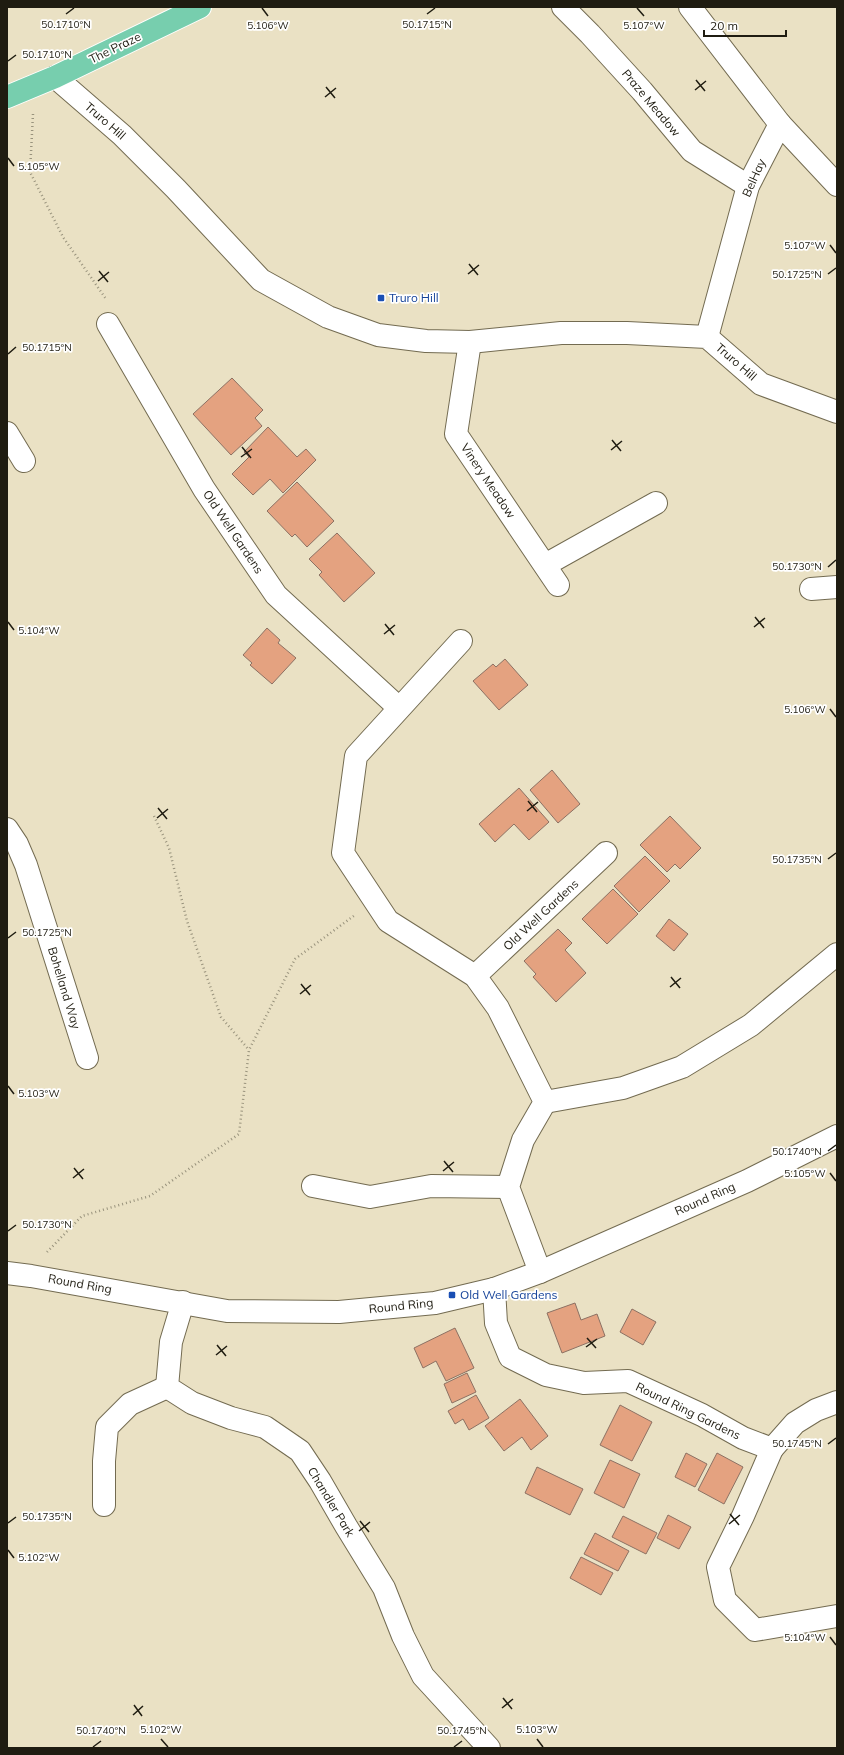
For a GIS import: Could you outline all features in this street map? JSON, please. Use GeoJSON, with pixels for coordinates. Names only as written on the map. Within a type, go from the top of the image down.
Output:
{"type":"FeatureCollection","features":[{"type":"Feature","properties":{"kind":"main road","name":"The Praze"},"geometry":{"type":"LineString","coordinates":[[7,97],[55,77],[200,7]]}},
{"type":"Feature","properties":{"kind":"street","name":"Praze Meadow"},"geometry":{"type":"LineString","coordinates":[[563,7],[637,85],[692,151],[748,186]]}},
{"type":"Feature","properties":{"kind":"street"},"geometry":{"type":"LineString","coordinates":[[690,7],[780,124],[837,185]]}},
{"type":"Feature","properties":{"kind":"street","name":"Truro Hill"},"geometry":{"type":"LineString","coordinates":[[55,77],[122,135],[176,189],[262,280],[328,317],[378,335],[426,342],[470,342],[561,333],[627,333],[707,337],[761,384],[837,412]]}},
{"type":"Feature","properties":{"kind":"street","name":"BelHay"},"geometry":{"type":"LineString","coordinates":[[707,337],[748,186],[780,124]]}},
{"type":"Feature","properties":{"kind":"street","name":"Old Well Gardens"},"geometry":{"type":"LineString","coordinates":[[108,324],[204,489],[276,595],[399,708]]}},
{"type":"Feature","properties":{"kind":"street","name":"Vinery Meadow"},"geometry":{"type":"LineString","coordinates":[[470,342],[456,434],[558,585]]}},
{"type":"Feature","properties":{"kind":"street"},"geometry":{"type":"LineString","coordinates":[[7,433],[24,461]]}},
{"type":"Feature","properties":{"kind":"street"},"geometry":{"type":"LineString","coordinates":[[545,565],[656,503]]}},
{"type":"Feature","properties":{"kind":"street"},"geometry":{"type":"LineString","coordinates":[[811,589],[837,587]]}},
{"type":"Feature","properties":{"kind":"street"},"geometry":{"type":"LineString","coordinates":[[461,641],[356,756],[343,853],[388,921],[475,976],[498,1008],[545,1102]]}},
{"type":"Feature","properties":{"kind":"street","name":"Bohelland Way"},"geometry":{"type":"LineString","coordinates":[[7,829],[18,844],[26,865],[87,1058]]}},
{"type":"Feature","properties":{"kind":"street","name":"Old Well Gardens"},"geometry":{"type":"LineString","coordinates":[[475,976],[606,853]]}},
{"type":"Feature","properties":{"kind":"street"},"geometry":{"type":"LineString","coordinates":[[540,1272],[508,1187],[523,1140],[545,1102],[623,1088],[682,1067],[751,1025],[837,954]]}},
{"type":"Feature","properties":{"kind":"street","name":"Round Ring"},"geometry":{"type":"LineString","coordinates":[[16,1274],[183,1302],[227,1311],[339,1312],[434,1303],[494,1289],[540,1272],[747,1181],[837,1136]]}},
{"type":"Feature","properties":{"kind":"street"},"geometry":{"type":"LineString","coordinates":[[313,1186],[370,1197],[431,1186],[508,1187]]}},
{"type":"Feature","properties":{"kind":"street","name":"Round Ring Gardens"},"geometry":{"type":"LineString","coordinates":[[494,1289],[496,1323],[510,1357],[546,1375],[554,1377],[584,1383],[628,1381],[702,1415],[743,1438],[772,1449]]}},
{"type":"Feature","properties":{"kind":"street"},"geometry":{"type":"LineString","coordinates":[[104,1505],[104,1461],[107,1427],[130,1404],[166,1387],[171,1342],[183,1302]]}},
{"type":"Feature","properties":{"kind":"street","name":"Chandler Park"},"geometry":{"type":"LineString","coordinates":[[166,1387],[192,1403],[232,1418],[265,1427],[300,1451],[320,1481],[384,1588],[402,1636],[423,1676],[489,1748]]}},
{"type":"Feature","properties":{"kind":"street"},"geometry":{"type":"LineString","coordinates":[[837,1402],[816,1410],[795,1423],[772,1449],[743,1516],[718,1567],[725,1600],[755,1630],[837,1616]]}},
{"type":"Feature","properties":{"kind":"path"},"geometry":{"type":"LineString","coordinates":[[34,86],[30,172],[63,237],[106,298],[108,324]]}},
{"type":"Feature","properties":{"kind":"path"},"geometry":{"type":"LineString","coordinates":[[154,816],[169,848],[187,921],[221,1017],[249,1050]]}},
{"type":"Feature","properties":{"kind":"path"},"geometry":{"type":"LineString","coordinates":[[16,1274],[82,1216],[150,1196],[239,1134],[249,1050],[295,959],[374,901]]}},
{"type":"Feature","properties":{"kind":"building"},"geometry":{"type":"Polygon","coordinates":[[[232,378],[263,410],[255,418],[262,426],[231,455],[193,414],[232,378]]]}},
{"type":"Feature","properties":{"kind":"building"},"geometry":{"type":"Polygon","coordinates":[[[268,427],[297,457],[306,449],[316,460],[283,493],[270,479],[253,495],[232,474],[249,457],[244,452],[268,427]]]}},
{"type":"Feature","properties":{"kind":"building"},"geometry":{"type":"Polygon","coordinates":[[[297,482],[334,521],[307,547],[295,534],[292,537],[267,511],[297,482]]]}},
{"type":"Feature","properties":{"kind":"building"},"geometry":{"type":"Polygon","coordinates":[[[337,533],[375,573],[344,602],[319,575],[322,572],[309,559],[337,533]]]}},
{"type":"Feature","properties":{"kind":"building"},"geometry":{"type":"Polygon","coordinates":[[[267,628],[280,640],[278,643],[296,658],[272,684],[250,665],[252,663],[243,655],[267,628]]]}},
{"type":"Feature","properties":{"kind":"building"},"geometry":{"type":"Polygon","coordinates":[[[505,659],[528,685],[499,710],[473,681],[493,664],[496,667],[505,659]]]}},
{"type":"Feature","properties":{"kind":"building"},"geometry":{"type":"Polygon","coordinates":[[[552,770],[580,804],[558,823],[530,790],[552,770]]]}},
{"type":"Feature","properties":{"kind":"building"},"geometry":{"type":"Polygon","coordinates":[[[519,788],[549,822],[529,840],[514,824],[495,842],[479,824],[519,788]]]}},
{"type":"Feature","properties":{"kind":"building"},"geometry":{"type":"Polygon","coordinates":[[[670,816],[701,848],[680,869],[675,864],[667,872],[640,845],[670,816]]]}},
{"type":"Feature","properties":{"kind":"building"},"geometry":{"type":"Polygon","coordinates":[[[645,856],[670,881],[639,912],[614,886],[645,856]]]}},
{"type":"Feature","properties":{"kind":"building"},"geometry":{"type":"Polygon","coordinates":[[[613,889],[638,914],[607,944],[582,919],[613,889]]]}},
{"type":"Feature","properties":{"kind":"building"},"geometry":{"type":"Polygon","coordinates":[[[669,919],[688,934],[674,951],[656,936],[669,919]]]}},
{"type":"Feature","properties":{"kind":"building"},"geometry":{"type":"Polygon","coordinates":[[[558,929],[572,943],[565,950],[586,973],[556,1002],[533,977],[536,974],[524,961],[558,929]]]}},
{"type":"Feature","properties":{"kind":"building"},"geometry":{"type":"Polygon","coordinates":[[[575,1303],[581,1320],[597,1314],[605,1336],[562,1353],[547,1313],[575,1303]]]}},
{"type":"Feature","properties":{"kind":"building"},"geometry":{"type":"Polygon","coordinates":[[[632,1309],[656,1322],[643,1345],[620,1332],[632,1309]]]}},
{"type":"Feature","properties":{"kind":"building"},"geometry":{"type":"Polygon","coordinates":[[[455,1328],[474,1368],[446,1381],[436,1361],[423,1368],[414,1348],[455,1328]]]}},
{"type":"Feature","properties":{"kind":"building"},"geometry":{"type":"Polygon","coordinates":[[[467,1373],[476,1392],[452,1403],[444,1384],[467,1373]]]}},
{"type":"Feature","properties":{"kind":"building"},"geometry":{"type":"Polygon","coordinates":[[[476,1395],[489,1418],[469,1430],[463,1419],[455,1424],[448,1411],[476,1395]]]}},
{"type":"Feature","properties":{"kind":"building"},"geometry":{"type":"Polygon","coordinates":[[[520,1399],[548,1436],[531,1450],[522,1437],[504,1451],[485,1426],[520,1399]]]}},
{"type":"Feature","properties":{"kind":"building"},"geometry":{"type":"Polygon","coordinates":[[[620,1405],[652,1422],[632,1461],[600,1445],[620,1405]]]}},
{"type":"Feature","properties":{"kind":"building"},"geometry":{"type":"Polygon","coordinates":[[[686,1453],[707,1464],[695,1487],[675,1477],[686,1453]]]}},
{"type":"Feature","properties":{"kind":"building"},"geometry":{"type":"Polygon","coordinates":[[[717,1453],[743,1467],[724,1504],[698,1490],[717,1453]]]}},
{"type":"Feature","properties":{"kind":"building"},"geometry":{"type":"Polygon","coordinates":[[[610,1460],[640,1474],[624,1508],[594,1493],[610,1460]]]}},
{"type":"Feature","properties":{"kind":"building"},"geometry":{"type":"Polygon","coordinates":[[[537,1467],[583,1489],[570,1515],[525,1493],[537,1467]]]}},
{"type":"Feature","properties":{"kind":"building"},"geometry":{"type":"Polygon","coordinates":[[[668,1515],[691,1527],[679,1549],[657,1538],[668,1515]]]}},
{"type":"Feature","properties":{"kind":"building"},"geometry":{"type":"Polygon","coordinates":[[[623,1516],[657,1533],[646,1554],[612,1537],[623,1516]]]}},
{"type":"Feature","properties":{"kind":"building"},"geometry":{"type":"Polygon","coordinates":[[[595,1533],[629,1551],[618,1571],[584,1554],[595,1533]]]}},
{"type":"Feature","properties":{"kind":"building"},"geometry":{"type":"Polygon","coordinates":[[[581,1557],[613,1573],[601,1595],[570,1578],[581,1557]]]}},
{"type":"Feature","properties":{"kind":"place","name":"Truro Hill"},"geometry":{"type":"Point","coordinates":[381,298]}},
{"type":"Feature","properties":{"kind":"place","name":"Old Well Gardens"},"geometry":{"type":"Point","coordinates":[452,1295]}}]}
